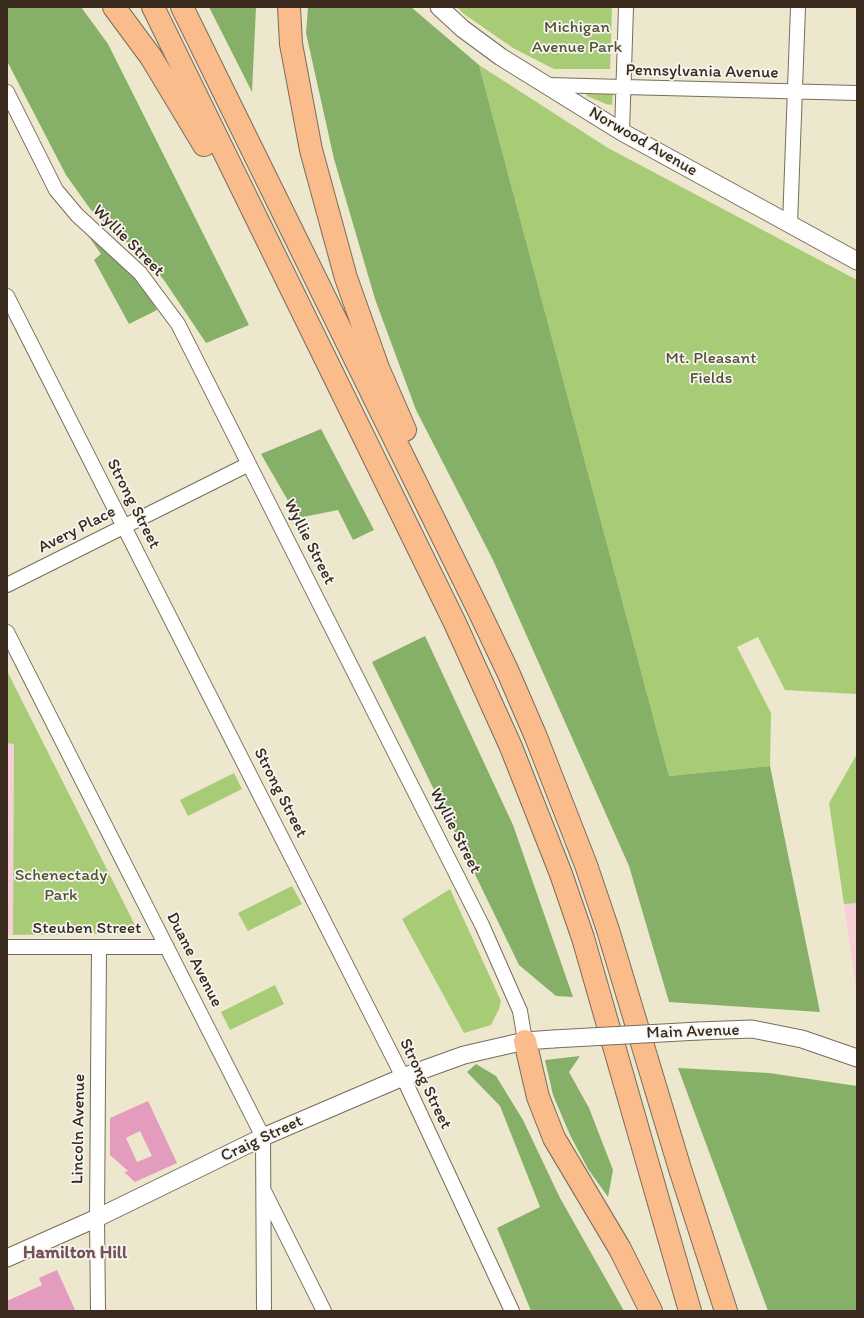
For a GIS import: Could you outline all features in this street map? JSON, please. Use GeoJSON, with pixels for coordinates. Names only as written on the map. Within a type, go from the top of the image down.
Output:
{"type":"FeatureCollection","features":[{"type":"Feature","properties":{"kind":"highway"},"geometry":{"type":"LineString","coordinates":[[114,7],[151,57],[186,114],[328,364]]}},
{"type":"Feature","properties":{"kind":"highway"},"geometry":{"type":"LineString","coordinates":[[153,7],[484,683],[537,810],[561,874],[590,960],[690,1311]]}},
{"type":"Feature","properties":{"kind":"highway"},"geometry":{"type":"LineString","coordinates":[[182,7],[508,672],[562,801],[586,865],[610,937],[684,1184],[726,1311]]}},
{"type":"Feature","properties":{"kind":"highway"},"geometry":{"type":"LineString","coordinates":[[289,7],[291,44],[311,150],[346,278],[378,368],[413,450],[448,550]]}},
{"type":"Feature","properties":{"kind":"highway"},"geometry":{"type":"LineString","coordinates":[[525,1041],[536,1090],[554,1138],[620,1249],[651,1311]]}},
{"type":"Feature","properties":{"kind":"highway"},"geometry":{"type":"LineString","coordinates":[[672,1246],[682,1311]]}},
{"type":"Feature","properties":{"kind":"street","name":"Norwood Avenue"},"geometry":{"type":"LineString","coordinates":[[440,7],[481,42],[622,132],[857,261]]}},
{"type":"Feature","properties":{"kind":"street"},"geometry":{"type":"LineString","coordinates":[[622,132],[626,7]]}},
{"type":"Feature","properties":{"kind":"street"},"geometry":{"type":"LineString","coordinates":[[790,224],[798,7]]}},
{"type":"Feature","properties":{"kind":"street","name":"Pennsylvania Avenue"},"geometry":{"type":"LineString","coordinates":[[547,85],[857,93]]}},
{"type":"Feature","properties":{"kind":"street","name":"Wyllie Street"},"geometry":{"type":"LineString","coordinates":[[7,92],[56,190],[77,215],[140,273],[178,324],[482,926],[520,1011],[525,1041]]}},
{"type":"Feature","properties":{"kind":"street","name":"Strong Street"},"geometry":{"type":"LineString","coordinates":[[7,296],[125,526],[403,1077],[512,1311]]}},
{"type":"Feature","properties":{"kind":"street","name":"Avery Place"},"geometry":{"type":"LineString","coordinates":[[7,585],[250,464]]}},
{"type":"Feature","properties":{"kind":"street","name":"Duane Avenue"},"geometry":{"type":"LineString","coordinates":[[7,633],[263,1137],[263,1189],[324,1311]]}},
{"type":"Feature","properties":{"kind":"street","name":"Steuben Street"},"geometry":{"type":"LineString","coordinates":[[7,947],[167,947]]}},
{"type":"Feature","properties":{"kind":"street","name":"Lincoln Avenue"},"geometry":{"type":"LineString","coordinates":[[98,1311],[97,1218],[99,948]]}},
{"type":"Feature","properties":{"kind":"street","name":"Main Avenue"},"geometry":{"type":"LineString","coordinates":[[525,1041],[752,1029],[802,1039],[857,1058]]}},
{"type":"Feature","properties":{"kind":"street","name":"Craig Street"},"geometry":{"type":"LineString","coordinates":[[7,1258],[97,1218],[263,1137],[403,1077],[464,1055],[525,1041]]}},
{"type":"Feature","properties":{"kind":"street"},"geometry":{"type":"LineString","coordinates":[[263,1189],[264,1311]]}},
{"type":"Feature","properties":{"kind":"shaded area"},"geometry":{"type":"Polygon","coordinates":[[[7,743],[14,743],[13,935],[7,935],[7,743]]]}},
{"type":"Feature","properties":{"kind":"shaded area"},"geometry":{"type":"Polygon","coordinates":[[[857,903],[857,995],[844,904],[857,903]]]}},
{"type":"Feature","properties":{"kind":"green space"},"geometry":{"type":"Polygon","coordinates":[[[7,7],[81,7],[108,44],[249,325],[206,343],[164,280],[140,254],[91,210],[66,175],[7,61],[7,7]]]}},
{"type":"Feature","properties":{"kind":"green space"},"geometry":{"type":"Polygon","coordinates":[[[209,7],[256,7],[252,92],[209,7]]]}},
{"type":"Feature","properties":{"kind":"green space"},"geometry":{"type":"Polygon","coordinates":[[[308,7],[411,7],[479,65],[669,776],[770,766],[820,1012],[669,1002],[629,866],[493,560],[416,410],[375,299],[334,159],[306,33],[308,7]]]}},
{"type":"Feature","properties":{"kind":"green space","name":"Michigan Avenue Park"},"geometry":{"type":"Polygon","coordinates":[[[457,7],[612,7],[610,69],[554,69],[513,48],[464,14],[457,7]]]}},
{"type":"Feature","properties":{"kind":"green space","name":"Mt. Pleasant Fields"},"geometry":{"type":"Polygon","coordinates":[[[479,65],[608,148],[857,280],[857,694],[785,690],[758,637],[737,647],[771,713],[770,766],[669,776],[479,65]]]}},
{"type":"Feature","properties":{"kind":"green space"},"geometry":{"type":"Polygon","coordinates":[[[586,92],[613,94],[612,105],[587,96],[586,92]]]}},
{"type":"Feature","properties":{"kind":"green space"},"geometry":{"type":"Polygon","coordinates":[[[85,231],[117,259],[141,284],[157,310],[129,324],[94,260],[101,254],[85,231]]]}},
{"type":"Feature","properties":{"kind":"green space"},"geometry":{"type":"Polygon","coordinates":[[[321,429],[374,530],[353,540],[338,510],[298,518],[261,454],[321,429]]]}},
{"type":"Feature","properties":{"kind":"green space"},"geometry":{"type":"Polygon","coordinates":[[[425,636],[513,825],[573,997],[556,996],[519,965],[372,662],[425,636]]]}},
{"type":"Feature","properties":{"kind":"green space","name":"Schenectady Park"},"geometry":{"type":"Polygon","coordinates":[[[7,671],[139,933],[13,935],[14,744],[7,743],[7,671]]]}},
{"type":"Feature","properties":{"kind":"green space"},"geometry":{"type":"Polygon","coordinates":[[[857,754],[857,903],[844,904],[829,803],[857,754]]]}},
{"type":"Feature","properties":{"kind":"green space"},"geometry":{"type":"Polygon","coordinates":[[[234,773],[242,789],[188,816],[180,800],[234,773]]]}},
{"type":"Feature","properties":{"kind":"green space"},"geometry":{"type":"Polygon","coordinates":[[[292,886],[302,904],[248,931],[238,913],[292,886]]]}},
{"type":"Feature","properties":{"kind":"green space"},"geometry":{"type":"Polygon","coordinates":[[[450,889],[501,1001],[499,1009],[491,1025],[464,1033],[402,919],[450,889]]]}},
{"type":"Feature","properties":{"kind":"green space"},"geometry":{"type":"Polygon","coordinates":[[[275,985],[284,1004],[230,1030],[221,1012],[275,985]]]}},
{"type":"Feature","properties":{"kind":"green space"},"geometry":{"type":"Polygon","coordinates":[[[580,1056],[569,1072],[589,1108],[613,1170],[608,1197],[588,1169],[570,1135],[553,1095],[545,1060],[580,1056]]]}},
{"type":"Feature","properties":{"kind":"green space"},"geometry":{"type":"Polygon","coordinates":[[[476,1064],[496,1076],[523,1120],[560,1198],[624,1311],[531,1311],[497,1228],[540,1207],[500,1106],[467,1072],[476,1064]]]}},
{"type":"Feature","properties":{"kind":"green space"},"geometry":{"type":"Polygon","coordinates":[[[678,1068],[769,1073],[857,1086],[857,1311],[768,1311],[678,1068]]]}},
{"type":"Feature","properties":{"kind":"building"},"geometry":{"type":"Polygon","coordinates":[[[148,1101],[177,1163],[135,1182],[124,1172],[128,1171],[110,1155],[110,1118],[148,1101]],[[140,1131],[126,1138],[137,1162],[152,1156],[140,1131]]]}},
{"type":"Feature","properties":{"kind":"building"},"geometry":{"type":"Polygon","coordinates":[[[57,1270],[75,1310],[7,1311],[7,1301],[42,1285],[39,1278],[57,1270]]]}},
{"type":"Feature","properties":{"kind":"district","name":"Hamilton Hill"},"geometry":{"type":"Point","coordinates":[75,1253]}}]}
